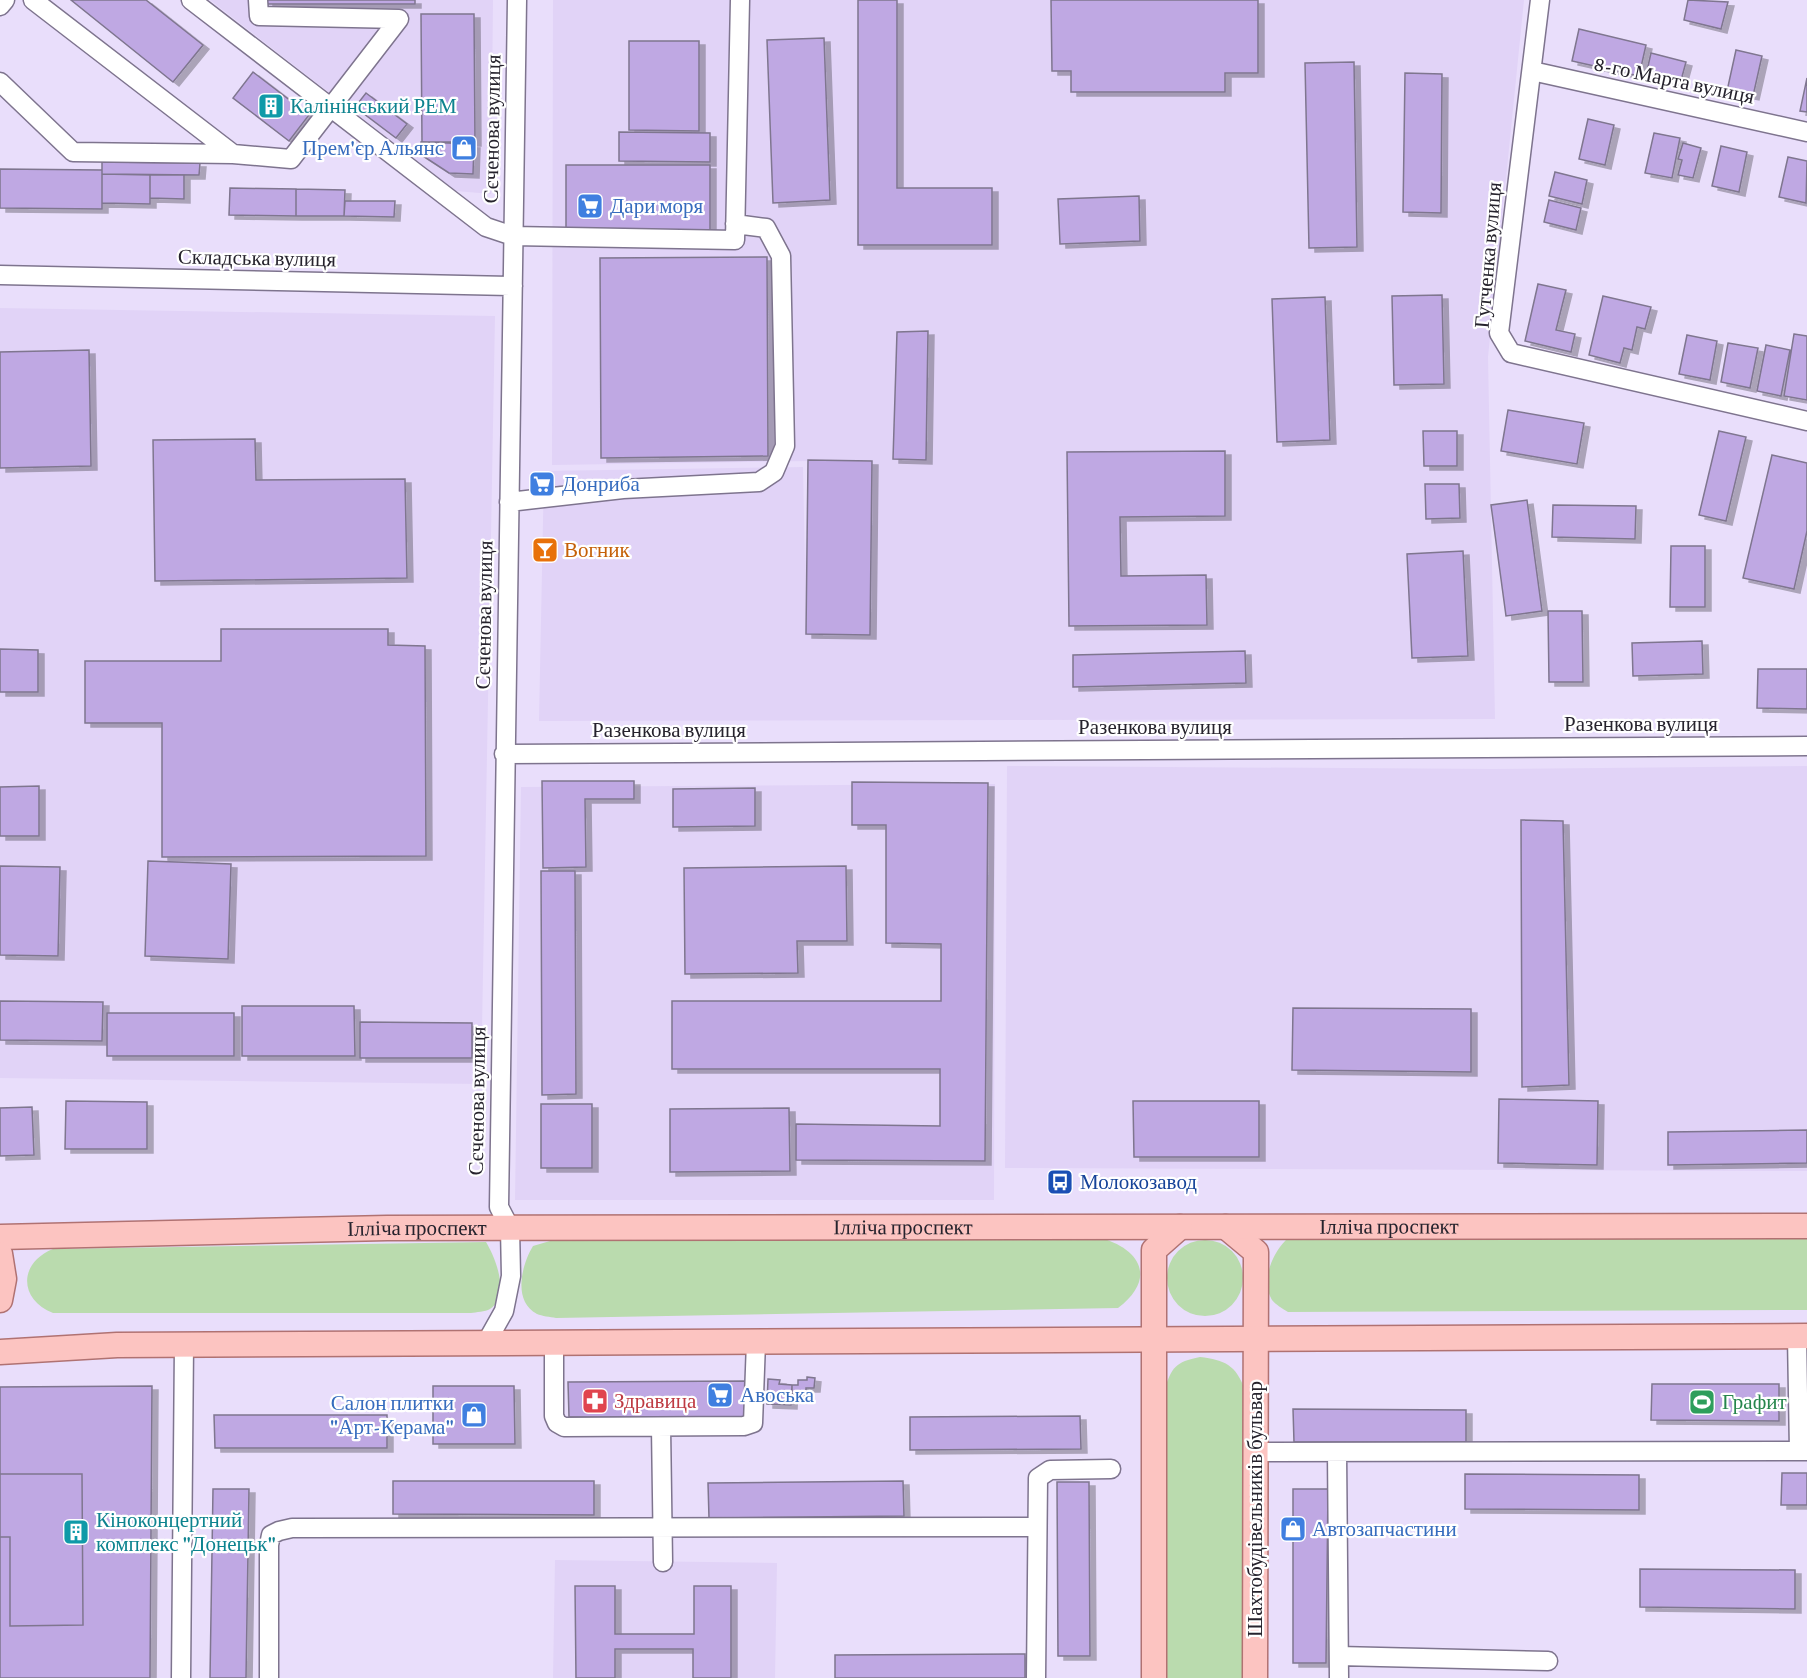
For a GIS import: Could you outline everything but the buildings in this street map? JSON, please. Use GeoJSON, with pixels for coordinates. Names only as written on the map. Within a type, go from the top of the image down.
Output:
{"type":"FeatureCollection","features":[{"type":"Feature","properties":{"kind":"main road","name":"Ілліча проспект"},"geometry":{"type":"LineString","coordinates":[[0,1237],[510,1228],[1807,1226]]}},
{"type":"Feature","properties":{"kind":"main road"},"geometry":{"type":"LineString","coordinates":[[1154,1678],[1154,1250],[1180,1227]]}},
{"type":"Feature","properties":{"kind":"main road","name":"Шахтобудівельників бульвар"},"geometry":{"type":"LineString","coordinates":[[1226,1227],[1256,1252],[1255,1678]]}},
{"type":"Feature","properties":{"kind":"main road"},"geometry":{"type":"LineString","coordinates":[[0,1254],[4,1279],[0,1300]]}},
{"type":"Feature","properties":{"kind":"main road"},"geometry":{"type":"LineString","coordinates":[[0,1344],[1802,1336]]}},
{"type":"Feature","properties":{"kind":"main road"},"geometry":{"type":"LineString","coordinates":[[0,1352],[117,1345]]}},
{"type":"Feature","properties":{"kind":"street"},"geometry":{"type":"LineString","coordinates":[[0,6],[5,0]]}},
{"type":"Feature","properties":{"kind":"street"},"geometry":{"type":"LineString","coordinates":[[33,0],[233,154]]}},
{"type":"Feature","properties":{"kind":"street"},"geometry":{"type":"LineString","coordinates":[[191,0],[486,227],[513,236],[735,240],[740,0]]}},
{"type":"Feature","properties":{"kind":"street"},"geometry":{"type":"LineString","coordinates":[[0,82],[73,152],[233,154],[291,159],[399,19],[259,16],[258,0]]}},
{"type":"Feature","properties":{"kind":"street","name":"Сєченова вулиця"},"geometry":{"type":"LineString","coordinates":[[510,1228],[499,1207],[517,0]]}},
{"type":"Feature","properties":{"kind":"street","name":"Гутченка вулиця"},"geometry":{"type":"LineString","coordinates":[[1540,0],[1499,333],[1511,353],[1807,421]]}},
{"type":"Feature","properties":{"kind":"street","name":"8-го Марта вулиця"},"geometry":{"type":"LineString","coordinates":[[1532,71],[1807,132]]}},
{"type":"Feature","properties":{"kind":"street"},"geometry":{"type":"LineString","coordinates":[[509,502],[623,489],[759,482],[774,472],[785,446],[781,256],[766,228],[735,224]]}},
{"type":"Feature","properties":{"kind":"street","name":"Складська вулиця"},"geometry":{"type":"LineString","coordinates":[[0,275],[513,286]]}},
{"type":"Feature","properties":{"kind":"street","name":"Разенкова вулиця"},"geometry":{"type":"LineString","coordinates":[[504,754],[1807,746]]}},
{"type":"Feature","properties":{"kind":"street"},"geometry":{"type":"LineString","coordinates":[[486,1343],[504,1311],[511,1276],[510,1228]]}},
{"type":"Feature","properties":{"kind":"street"},"geometry":{"type":"LineString","coordinates":[[1255,1452],[1803,1451],[1802,1336]]}},
{"type":"Feature","properties":{"kind":"street"},"geometry":{"type":"LineString","coordinates":[[554,1343],[554,1416],[557,1423],[564,1427],[661,1427],[744,1426],[753,1423],[756,1342]]}},
{"type":"Feature","properties":{"kind":"street"},"geometry":{"type":"LineString","coordinates":[[181,1678],[184,1344]]}},
{"type":"Feature","properties":{"kind":"street"},"geometry":{"type":"LineString","coordinates":[[661,1427],[663,1562]]}},
{"type":"Feature","properties":{"kind":"street"},"geometry":{"type":"LineString","coordinates":[[1337,1452],[1339,1678]]}},
{"type":"Feature","properties":{"kind":"street"},"geometry":{"type":"LineString","coordinates":[[1036,1678],[1038,1478],[1050,1470],[1111,1469]]}},
{"type":"Feature","properties":{"kind":"street"},"geometry":{"type":"LineString","coordinates":[[269,1678],[269,1545],[271,1535],[292,1528],[1037,1527]]}},
{"type":"Feature","properties":{"kind":"street"},"geometry":{"type":"LineString","coordinates":[[1339,1656],[1548,1661]]}},
{"type":"Feature","properties":{"kind":"shaded area"},"geometry":{"type":"Polygon","coordinates":[[[210,0],[493,0],[491,194],[456,191],[210,0]]]}},
{"type":"Feature","properties":{"kind":"shaded area"},"geometry":{"type":"Polygon","coordinates":[[[553,0],[1524,0],[1488,357],[1495,719],[539,721],[544,471],[803,467],[805,566],[808,461],[552,465],[553,0]]]}},
{"type":"Feature","properties":{"kind":"shaded area"},"geometry":{"type":"Polygon","coordinates":[[[0,308],[495,316],[481,1084],[0,1078],[0,308]]]}},
{"type":"Feature","properties":{"kind":"shaded area"},"geometry":{"type":"Polygon","coordinates":[[[1007,766],[1493,769],[1807,766],[1807,1171],[1005,1168],[1007,766]]]}},
{"type":"Feature","properties":{"kind":"shaded area"},"geometry":{"type":"Polygon","coordinates":[[[995,784],[994,1200],[515,1200],[521,787],[995,784]]]}},
{"type":"Feature","properties":{"kind":"shaded area"},"geometry":{"type":"Polygon","coordinates":[[[555,1560],[777,1563],[775,1678],[553,1678],[555,1560]]]}},
{"type":"Feature","properties":{"kind":"green space"},"geometry":{"type":"Polygon","coordinates":[[[1807,1237],[1807,1310],[1288,1312],[1272,1300],[1267,1284],[1273,1258],[1288,1238],[1807,1237]]]}},
{"type":"Feature","properties":{"kind":"green space"},"geometry":{"type":"Polygon","coordinates":[[[1101,1238],[1126,1250],[1139,1267],[1140,1276],[1137,1287],[1118,1308],[556,1318],[537,1314],[529,1308],[522,1292],[525,1262],[533,1246],[550,1241],[1101,1238]]]}},
{"type":"Feature","properties":{"kind":"green space"},"geometry":{"type":"Polygon","coordinates":[[[1205,1240],[1220,1243],[1232,1251],[1240,1263],[1243,1278],[1240,1293],[1232,1305],[1220,1313],[1205,1316],[1190,1313],[1178,1305],[1170,1293],[1167,1278],[1170,1263],[1178,1251],[1190,1243],[1205,1240]]]}},
{"type":"Feature","properties":{"kind":"green space"},"geometry":{"type":"Polygon","coordinates":[[[486,1242],[497,1266],[500,1295],[490,1309],[471,1313],[53,1313],[34,1299],[27,1281],[33,1263],[53,1249],[486,1242]]]}},
{"type":"Feature","properties":{"kind":"green space"},"geometry":{"type":"Polygon","coordinates":[[[1200,1357],[1228,1365],[1238,1375],[1245,1390],[1244,1678],[1163,1678],[1164,1391],[1169,1376],[1176,1367],[1185,1361],[1200,1357]]]}},
{"type":"Feature","properties":{"kind":"place","name":"Калінінський РЕМ"},"geometry":{"type":"Point","coordinates":[271,106]}},
{"type":"Feature","properties":{"kind":"place","name":"Прем'єр Альянс"},"geometry":{"type":"Point","coordinates":[464,148]}},
{"type":"Feature","properties":{"kind":"place","name":"Дари моря"},"geometry":{"type":"Point","coordinates":[590,206]}},
{"type":"Feature","properties":{"kind":"place","name":"Донриба"},"geometry":{"type":"Point","coordinates":[542,484]}},
{"type":"Feature","properties":{"kind":"place","name":"Вогник"},"geometry":{"type":"Point","coordinates":[545,550]}},
{"type":"Feature","properties":{"kind":"place","name":"Молокозавод"},"geometry":{"type":"Point","coordinates":[1060,1182]}},
{"type":"Feature","properties":{"kind":"place","name":"Авоська"},"geometry":{"type":"Point","coordinates":[720,1395]}},
{"type":"Feature","properties":{"kind":"place","name":"Здравица"},"geometry":{"type":"Point","coordinates":[595,1401]}},
{"type":"Feature","properties":{"kind":"place","name":"Графит"},"geometry":{"type":"Point","coordinates":[1702,1402]}},
{"type":"Feature","properties":{"kind":"place","name":"Салон плитки \"Арт-Керама\""},"geometry":{"type":"Point","coordinates":[474,1415]}},
{"type":"Feature","properties":{"kind":"place","name":"Автозапчастини"},"geometry":{"type":"Point","coordinates":[1293,1529]}},
{"type":"Feature","properties":{"kind":"place","name":"Кіноконцертний комплекс \"Донецьк\""},"geometry":{"type":"Point","coordinates":[76,1532]}}]}
